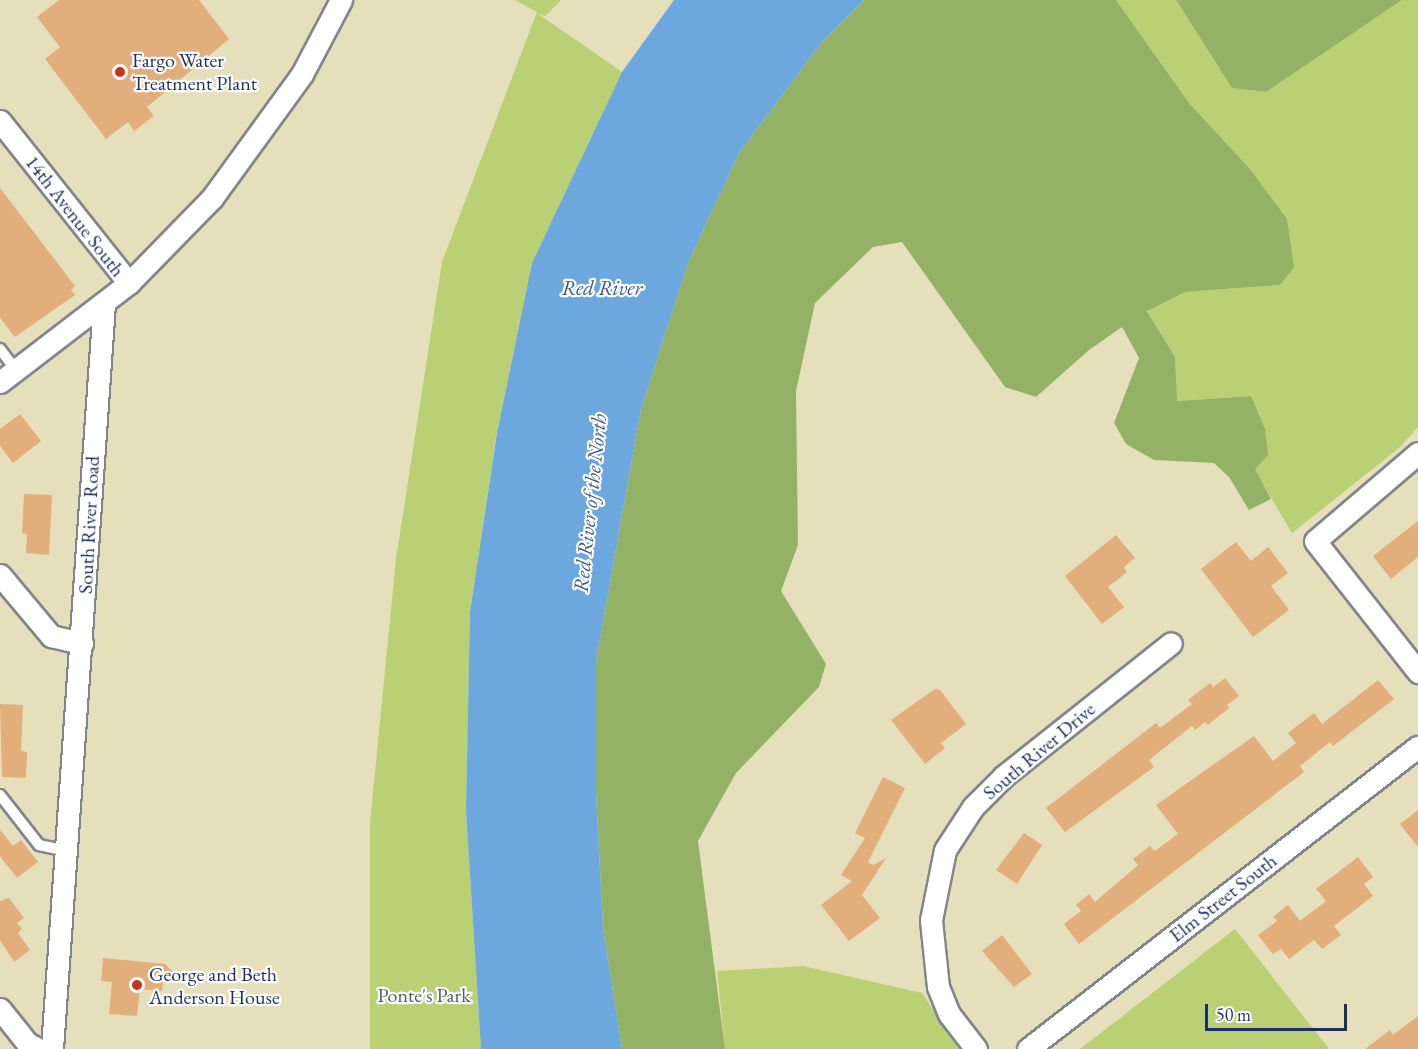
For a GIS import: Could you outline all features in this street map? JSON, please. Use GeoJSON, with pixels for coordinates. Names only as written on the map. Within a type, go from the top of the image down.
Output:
{"type":"FeatureCollection","features":[{"type":"Feature","properties":{"kind":"street"},"geometry":{"type":"LineString","coordinates":[[8,376],[129,283],[212,198],[302,74],[341,0]]}},
{"type":"Feature","properties":{"kind":"street","name":"14th Avenue South"},"geometry":{"type":"LineString","coordinates":[[0,121],[129,283]]}},
{"type":"Feature","properties":{"kind":"street","name":"South River Road"},"geometry":{"type":"LineString","coordinates":[[52,1049],[68,851],[104,304]]}},
{"type":"Feature","properties":{"kind":"street"},"geometry":{"type":"LineString","coordinates":[[1418,453],[1315,541],[1418,672]]}},
{"type":"Feature","properties":{"kind":"street"},"geometry":{"type":"LineString","coordinates":[[0,575],[51,636],[82,643]]}},
{"type":"Feature","properties":{"kind":"street","name":"South River Drive"},"geometry":{"type":"LineString","coordinates":[[976,1049],[950,1014],[938,987],[931,921],[945,850],[973,807],[1004,776],[1171,643]]}},
{"type":"Feature","properties":{"kind":"street","name":"Elm Street South"},"geometry":{"type":"LineString","coordinates":[[1028,1049],[1418,747]]}},
{"type":"Feature","properties":{"kind":"street"},"geometry":{"type":"LineString","coordinates":[[0,1009],[27,1043],[38,1049]]}},
{"type":"Feature","properties":{"kind":"lane"},"geometry":{"type":"LineString","coordinates":[[0,349],[8,376]]}},
{"type":"Feature","properties":{"kind":"lane"},"geometry":{"type":"LineString","coordinates":[[0,795],[39,845],[68,851]]}},
{"type":"Feature","properties":{"kind":"green space","name":"Ponte's Park"},"geometry":{"type":"Polygon","coordinates":[[[515,0],[561,0],[545,16],[537,13],[622,72],[532,263],[496,437],[470,612],[466,811],[481,1049],[370,1049],[370,823],[396,559],[442,262],[537,12],[515,0]]]}},
{"type":"Feature","properties":{"kind":"green space"},"geometry":{"type":"Polygon","coordinates":[[[864,0],[1116,0],[1189,103],[1249,168],[1287,219],[1294,267],[1280,285],[1185,292],[1147,311],[1175,357],[1177,401],[1251,396],[1265,429],[1268,455],[1255,469],[1271,499],[1249,510],[1229,477],[1214,463],[1154,460],[1126,444],[1114,423],[1139,358],[1122,327],[1089,350],[1036,397],[1005,387],[902,242],[873,247],[815,303],[796,391],[798,545],[781,591],[826,664],[819,687],[736,773],[698,841],[725,1049],[622,1049],[603,928],[596,792],[596,661],[641,409],[688,263],[739,153],[822,42],[864,0]]]}},
{"type":"Feature","properties":{"kind":"green space"},"geometry":{"type":"Polygon","coordinates":[[[1116,0],[1176,0],[1232,88],[1266,92],[1402,0],[1418,0],[1418,427],[1399,448],[1292,533],[1254,469],[1252,396],[1176,401],[1175,357],[1147,310],[1185,292],[1280,285],[1249,168],[1189,103],[1116,0]]]}},
{"type":"Feature","properties":{"kind":"green space"},"geometry":{"type":"Polygon","coordinates":[[[1176,0],[1402,0],[1266,92],[1232,88],[1176,0]]]}},
{"type":"Feature","properties":{"kind":"green space"},"geometry":{"type":"Polygon","coordinates":[[[1235,929],[1329,1049],[1080,1049],[1235,929]]]}},
{"type":"Feature","properties":{"kind":"green space"},"geometry":{"type":"Polygon","coordinates":[[[803,966],[922,993],[959,1049],[725,1049],[717,971],[803,966]]]}},
{"type":"Feature","properties":{"kind":"water","name":"Red River"},"geometry":{"type":"Polygon","coordinates":[[[674,0],[864,0],[822,42],[739,153],[688,263],[641,409],[596,661],[596,792],[603,928],[622,1049],[481,1049],[466,811],[470,612],[497,433],[532,263],[622,72],[674,0]]]}},
{"type":"Feature","properties":{"kind":"building","name":"Fargo Water Treatment Plant"},"geometry":{"type":"Polygon","coordinates":[[[59,0],[199,0],[229,39],[147,107],[154,116],[134,131],[128,122],[106,139],[45,59],[60,47],[37,17],[59,0]]]}},
{"type":"Feature","properties":{"kind":"building"},"geometry":{"type":"Polygon","coordinates":[[[0,188],[75,286],[71,290],[75,295],[15,337],[0,318],[0,188]]]}},
{"type":"Feature","properties":{"kind":"building"},"geometry":{"type":"Polygon","coordinates":[[[20,414],[41,441],[13,463],[0,446],[0,429],[20,414]]]}},
{"type":"Feature","properties":{"kind":"building"},"geometry":{"type":"Polygon","coordinates":[[[24,494],[52,495],[49,555],[26,553],[27,534],[22,533],[24,494]]]}},
{"type":"Feature","properties":{"kind":"building"},"geometry":{"type":"Polygon","coordinates":[[[1418,521],[1418,557],[1391,579],[1373,556],[1418,521]]]}},
{"type":"Feature","properties":{"kind":"building"},"geometry":{"type":"Polygon","coordinates":[[[1116,535],[1135,558],[1124,567],[1127,572],[1108,587],[1124,607],[1102,624],[1065,576],[1116,535]]]}},
{"type":"Feature","properties":{"kind":"building"},"geometry":{"type":"Polygon","coordinates":[[[1236,542],[1251,561],[1268,547],[1288,573],[1271,586],[1289,610],[1253,637],[1201,569],[1236,542]]]}},
{"type":"Feature","properties":{"kind":"building"},"geometry":{"type":"Polygon","coordinates":[[[1225,678],[1239,696],[1227,705],[1229,708],[1208,725],[1205,722],[1195,730],[1192,726],[1149,760],[1154,767],[1065,832],[1046,808],[1156,723],[1160,728],[1192,704],[1188,700],[1210,683],[1213,687],[1225,678]]]}},
{"type":"Feature","properties":{"kind":"building"},"geometry":{"type":"Polygon","coordinates":[[[1378,680],[1394,699],[1333,746],[1330,742],[1300,766],[1304,772],[1079,944],[1064,924],[1081,911],[1076,905],[1089,894],[1095,902],[1138,865],[1133,859],[1150,846],[1155,851],[1178,834],[1156,805],[1254,736],[1273,761],[1296,743],[1288,733],[1314,713],[1322,724],[1378,680]]]}},
{"type":"Feature","properties":{"kind":"building"},"geometry":{"type":"Polygon","coordinates":[[[935,689],[940,690],[966,724],[941,743],[945,748],[925,764],[891,720],[935,689]]]}},
{"type":"Feature","properties":{"kind":"building"},"geometry":{"type":"Polygon","coordinates":[[[0,704],[23,705],[21,751],[27,752],[26,778],[2,777],[0,704]]]}},
{"type":"Feature","properties":{"kind":"building"},"geometry":{"type":"Polygon","coordinates":[[[883,777],[905,788],[868,862],[873,865],[886,858],[862,895],[880,918],[849,941],[821,905],[852,881],[841,875],[865,838],[855,833],[883,777]]]}},
{"type":"Feature","properties":{"kind":"building"},"geometry":{"type":"Polygon","coordinates":[[[1418,810],[1418,847],[1400,824],[1418,810]]]}},
{"type":"Feature","properties":{"kind":"building"},"geometry":{"type":"Polygon","coordinates":[[[0,830],[13,846],[21,840],[38,862],[17,878],[0,856],[0,830]]]}},
{"type":"Feature","properties":{"kind":"building"},"geometry":{"type":"Polygon","coordinates":[[[1024,833],[1042,845],[1017,884],[996,870],[1024,833]]]}},
{"type":"Feature","properties":{"kind":"building"},"geometry":{"type":"Polygon","coordinates":[[[1358,857],[1373,877],[1364,884],[1373,896],[1334,926],[1341,935],[1322,949],[1314,940],[1289,959],[1281,949],[1273,954],[1258,935],[1277,921],[1273,917],[1288,905],[1300,921],[1326,901],[1316,889],[1358,857]]]}},
{"type":"Feature","properties":{"kind":"building"},"geometry":{"type":"Polygon","coordinates":[[[9,898],[24,918],[17,923],[22,929],[18,933],[30,950],[14,962],[0,940],[0,901],[9,898]]]}},
{"type":"Feature","properties":{"kind":"building"},"geometry":{"type":"Polygon","coordinates":[[[1002,935],[1032,974],[1014,987],[982,951],[1002,935]]]}},
{"type":"Feature","properties":{"kind":"building","name":"George and Beth Anderson House"},"geometry":{"type":"Polygon","coordinates":[[[103,958],[165,964],[174,973],[163,981],[162,991],[140,989],[137,1016],[109,1014],[112,982],[101,981],[103,958]]]}},
{"type":"Feature","properties":{"kind":"building"},"geometry":{"type":"Polygon","coordinates":[[[1418,1016],[1418,1049],[1365,1049],[1390,1030],[1393,1035],[1418,1016]]]}},
{"type":"Feature","properties":{"kind":"place","name":"Fargo Water Treatment Plant"},"geometry":{"type":"Point","coordinates":[120,72]}},
{"type":"Feature","properties":{"kind":"place","name":"George and Beth Anderson House"},"geometry":{"type":"Point","coordinates":[137,985]}},
{"type":"Feature","properties":{"kind":"water label","name":"Red River of the North"},"geometry":{"type":"Point","coordinates":[590,503]}}]}
